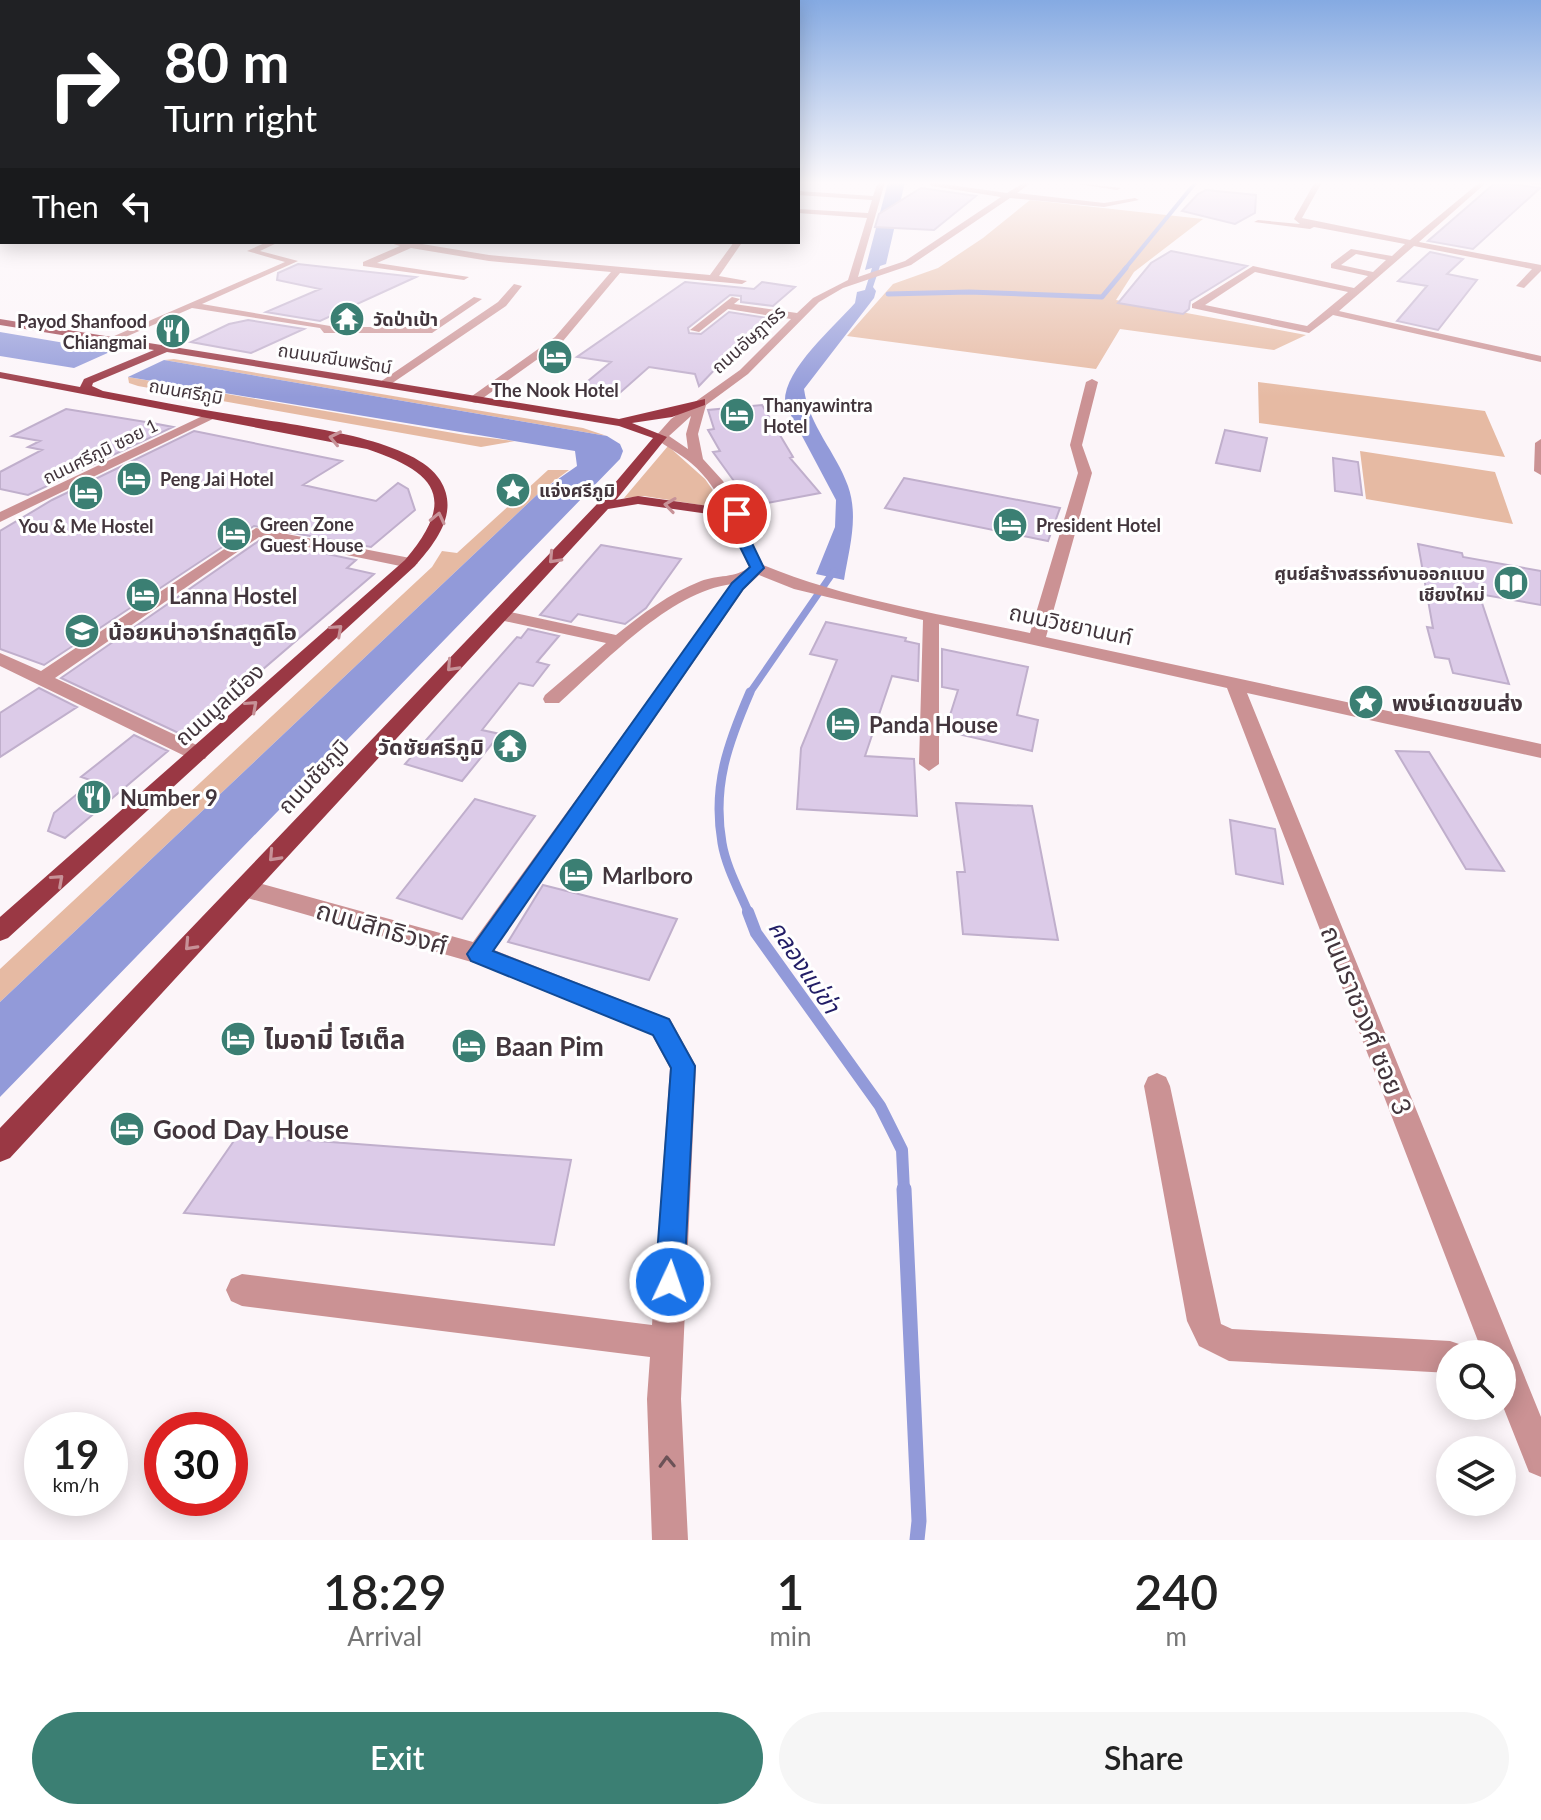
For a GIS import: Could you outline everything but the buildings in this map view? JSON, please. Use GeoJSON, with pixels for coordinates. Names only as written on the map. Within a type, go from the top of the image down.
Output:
{"type":"FeatureCollection","features":[{"type":"Feature","properties":{"kind":"main road","name":"ถนนมณีนพรัตน์"},"geometry":{"type":"LineString","coordinates":[[0,322],[633,426],[661,437]]}},
{"type":"Feature","properties":{"kind":"main road"},"geometry":{"type":"LineString","coordinates":[[40,383],[74,380],[130,354],[134,344]]}},
{"type":"Feature","properties":{"kind":"main road"},"geometry":{"type":"LineString","coordinates":[[98,393],[86,388],[88,381],[144,356],[176,350]]}},
{"type":"Feature","properties":{"kind":"main road","name":"ถนนศรีภูมิ"},"geometry":{"type":"LineString","coordinates":[[0,375],[365,444]]}},
{"type":"Feature","properties":{"kind":"main road"},"geometry":{"type":"LineString","coordinates":[[592,420],[648,417],[701,402]]}},
{"type":"Feature","properties":{"kind":"main road"},"geometry":{"type":"LineString","coordinates":[[592,420],[633,437],[640,444],[639,463]]}},
{"type":"Feature","properties":{"kind":"main road","name":"ถนนชัยภูมิ"},"geometry":{"type":"LineString","coordinates":[[0,1148],[603,506],[661,437]]}},
{"type":"Feature","properties":{"kind":"main road","name":"ถนนมูลเมือง"},"geometry":{"type":"LineString","coordinates":[[0,931],[410,563],[437,529],[441,513],[435,483],[416,463],[365,444]]}},
{"type":"Feature","properties":{"kind":"main road"},"geometry":{"type":"LineString","coordinates":[[603,506],[638,500],[737,514]]}},
{"type":"Feature","properties":{"kind":"street"},"geometry":{"type":"LineString","coordinates":[[110,340],[294,261],[263,254]]}},
{"type":"Feature","properties":{"kind":"street"},"geometry":{"type":"LineString","coordinates":[[389,254],[366,264],[464,277]]}},
{"type":"Feature","properties":{"kind":"street"},"geometry":{"type":"LineString","coordinates":[[464,254],[713,278],[745,285],[726,306],[695,330]]}},
{"type":"Feature","properties":{"kind":"street"},"geometry":{"type":"LineString","coordinates":[[713,278],[730,254]]}},
{"type":"Feature","properties":{"kind":"street"},"geometry":{"type":"LineString","coordinates":[[852,283],[861,254]]}},
{"type":"Feature","properties":{"kind":"street","name":"ถนนอัษฎาธร"},"geometry":{"type":"LineString","coordinates":[[661,437],[675,422],[744,372],[830,290],[908,263],[922,254]]}},
{"type":"Feature","properties":{"kind":"street"},"geometry":{"type":"LineString","coordinates":[[1350,254],[1334,266],[1375,275]]}},
{"type":"Feature","properties":{"kind":"street"},"geometry":{"type":"LineString","coordinates":[[1368,254],[1393,259]]}},
{"type":"Feature","properties":{"kind":"street"},"geometry":{"type":"LineString","coordinates":[[1356,291],[1253,269],[1196,306],[1309,330],[1331,312],[1356,291],[1375,275],[1399,254]]}},
{"type":"Feature","properties":{"kind":"street"},"geometry":{"type":"LineString","coordinates":[[1470,254],[1540,267]]}},
{"type":"Feature","properties":{"kind":"street"},"geometry":{"type":"LineString","coordinates":[[1521,286],[1540,267]]}},
{"type":"Feature","properties":{"kind":"street"},"geometry":{"type":"LineString","coordinates":[[476,399],[559,339],[617,271]]}},
{"type":"Feature","properties":{"kind":"street"},"geometry":{"type":"LineString","coordinates":[[384,384],[502,304],[517,286]]}},
{"type":"Feature","properties":{"kind":"street"},"geometry":{"type":"LineString","coordinates":[[190,305],[328,328],[432,330],[477,299]]}},
{"type":"Feature","properties":{"kind":"street"},"geometry":{"type":"LineString","coordinates":[[726,306],[800,317]]}},
{"type":"Feature","properties":{"kind":"street"},"geometry":{"type":"LineString","coordinates":[[1331,312],[1541,359]]}},
{"type":"Feature","properties":{"kind":"street"},"geometry":{"type":"LineString","coordinates":[[1036,641],[1085,473],[1076,445],[1092,382]]}},
{"type":"Feature","properties":{"kind":"street"},"geometry":{"type":"LineString","coordinates":[[696,460],[692,434],[701,402]]}},
{"type":"Feature","properties":{"kind":"street","name":"ถนนศรีภูมิ ซอย 1"},"geometry":{"type":"LineString","coordinates":[[0,518],[215,415]]}},
{"type":"Feature","properties":{"kind":"street"},"geometry":{"type":"LineString","coordinates":[[661,437],[696,460],[718,484],[737,514],[752,572]]}},
{"type":"Feature","properties":{"kind":"street"},"geometry":{"type":"LineString","coordinates":[[1540,468],[1541,443]]}},
{"type":"Feature","properties":{"kind":"street"},"geometry":{"type":"LineString","coordinates":[[42,679],[256,532],[410,563]]}},
{"type":"Feature","properties":{"kind":"street"},"geometry":{"type":"LineString","coordinates":[[552,699],[620,641],[683,596],[719,580],[752,572]]}},
{"type":"Feature","properties":{"kind":"street"},"geometry":{"type":"LineString","coordinates":[[478,954],[730,596],[752,572]]}},
{"type":"Feature","properties":{"kind":"street","name":"ถนนวิชยานนท์"},"geometry":{"type":"LineString","coordinates":[[752,572],[931,618],[1540,751]]}},
{"type":"Feature","properties":{"kind":"street"},"geometry":{"type":"LineString","coordinates":[[501,615],[620,641]]}},
{"type":"Feature","properties":{"kind":"street"},"geometry":{"type":"LineString","coordinates":[[929,764],[931,618]]}},
{"type":"Feature","properties":{"kind":"street"},"geometry":{"type":"LineString","coordinates":[[0,659],[198,754]]}},
{"type":"Feature","properties":{"kind":"street","name":"ถนนราชวงศ์ ซอย 3"},"geometry":{"type":"LineString","coordinates":[[1235,685],[1493,1340]]}},
{"type":"Feature","properties":{"kind":"street","name":"ถนนสิทธิวงศ์"},"geometry":{"type":"LineString","coordinates":[[244,888],[478,954],[661,1027],[683,1066],[664,1399],[670,1540]]}},
{"type":"Feature","properties":{"kind":"street"},"geometry":{"type":"LineString","coordinates":[[1157,1086],[1203,1321],[1210,1335],[1229,1345],[1436,1356]]}},
{"type":"Feature","properties":{"kind":"street"},"geometry":{"type":"LineString","coordinates":[[242,1290],[667,1343]]}},
{"type":"Feature","properties":{"kind":"street"},"geometry":{"type":"LineString","coordinates":[[1516,1397],[1541,1460]]}},
{"type":"Feature","properties":{"kind":"shaded area"},"geometry":{"type":"Polygon","coordinates":[[[959,254],[1158,254],[1134,272],[1116,300],[1306,335],[1274,350],[1120,329],[1096,369],[847,336],[893,284],[938,268],[959,254]]]}},
{"type":"Feature","properties":{"kind":"shaded area"},"geometry":{"type":"Polygon","coordinates":[[[174,359],[583,428],[607,436],[164,360],[174,359]]]}},
{"type":"Feature","properties":{"kind":"shaded area"},"geometry":{"type":"Polygon","coordinates":[[[128,377],[515,441],[481,447],[138,386],[129,383],[128,377]]]}},
{"type":"Feature","properties":{"kind":"shaded area"},"geometry":{"type":"Polygon","coordinates":[[[1258,382],[1485,411],[1505,457],[1259,423],[1258,382]]]}},
{"type":"Feature","properties":{"kind":"shaded area"},"geometry":{"type":"Polygon","coordinates":[[[668,446],[705,479],[726,509],[644,496],[624,498],[668,446]]]}},
{"type":"Feature","properties":{"kind":"shaded area"},"geometry":{"type":"Polygon","coordinates":[[[1360,451],[1495,472],[1513,524],[1366,499],[1360,451]]]}},
{"type":"Feature","properties":{"kind":"shaded area"},"geometry":{"type":"Polygon","coordinates":[[[548,470],[569,470],[541,491],[0,1002],[0,969],[432,567],[442,551],[457,553],[548,470]]]}},
{"type":"Feature","properties":{"kind":"water"},"geometry":{"type":"Polygon","coordinates":[[[869,254],[888,254],[886,264],[880,266],[873,287],[876,291],[874,298],[804,389],[811,415],[843,474],[851,498],[852,533],[844,580],[816,574],[835,527],[836,500],[785,404],[786,391],[800,364],[855,303],[857,292],[865,290],[872,268],[865,270],[869,254]]]}},
{"type":"Feature","properties":{"kind":"water"},"geometry":{"type":"Polygon","coordinates":[[[0,332],[112,351],[74,368],[0,356],[0,332]]]}},
{"type":"Feature","properties":{"kind":"water"},"geometry":{"type":"Polygon","coordinates":[[[164,360],[607,436],[620,444],[623,451],[620,459],[0,1097],[0,1002],[541,491],[577,466],[575,451],[128,377],[164,360]]]}},
{"type":"Feature","properties":{"kind":"waterway"},"geometry":{"type":"LineString","coordinates":[[1124,270],[1137,254]]}},
{"type":"Feature","properties":{"kind":"waterway"},"geometry":{"type":"LineString","coordinates":[[888,294],[969,292],[1102,297],[1126,268]]}},
{"type":"Feature","properties":{"kind":"waterway","name":"คลองแม่ข่า"},"geometry":{"type":"LineString","coordinates":[[749,693],[834,571]]}},
{"type":"Feature","properties":{"kind":"waterway","name":"คลองแม่ข่า"},"geometry":{"type":"LineString","coordinates":[[749,693],[724,765],[719,803],[724,852],[749,914]]}},
{"type":"Feature","properties":{"kind":"waterway","name":"คลองแม่ข่า"},"geometry":{"type":"LineString","coordinates":[[748,912],[756,933],[880,1106],[902,1150],[904,1191]]}},
{"type":"Feature","properties":{"kind":"waterway","name":"คลองแม่ข่า"},"geometry":{"type":"LineString","coordinates":[[904,1189],[919,1521],[917,1540]]}},
{"type":"Feature","properties":{"kind":"place","name":"วัดป่าเป้า"},"geometry":{"type":"Point","coordinates":[347,319]}},
{"type":"Feature","properties":{"kind":"place","name":"Payod Shanfood Chiangmai"},"geometry":{"type":"Point","coordinates":[173,331]}},
{"type":"Feature","properties":{"kind":"place","name":"The Nook Hotel"},"geometry":{"type":"Point","coordinates":[555,357]}},
{"type":"Feature","properties":{"kind":"place","name":"Thanyawintra Hotel"},"geometry":{"type":"Point","coordinates":[737,415]}},
{"type":"Feature","properties":{"kind":"place","name":"Peng Jai Hotel"},"geometry":{"type":"Point","coordinates":[134,479]}},
{"type":"Feature","properties":{"kind":"place","name":"แจ่งศรีภูมิ"},"geometry":{"type":"Point","coordinates":[513,490]}},
{"type":"Feature","properties":{"kind":"place","name":"You & Me Hostel"},"geometry":{"type":"Point","coordinates":[86,493]}},
{"type":"Feature","properties":{"kind":"place","name":"President Hotel"},"geometry":{"type":"Point","coordinates":[1010,525]}},
{"type":"Feature","properties":{"kind":"place","name":"Green Zone Guest House"},"geometry":{"type":"Point","coordinates":[234,534]}},
{"type":"Feature","properties":{"kind":"place","name":"ศูนย์สร้างสรรค์งานออกแบบ เชียงใหม่"},"geometry":{"type":"Point","coordinates":[1511,583]}},
{"type":"Feature","properties":{"kind":"place","name":"Lanna Hostel"},"geometry":{"type":"Point","coordinates":[143,595]}},
{"type":"Feature","properties":{"kind":"place","name":"น้อยหน่าอาร์ทสตูดิโอ"},"geometry":{"type":"Point","coordinates":[82,631]}},
{"type":"Feature","properties":{"kind":"place","name":"พงษ์เดชขนส่ง"},"geometry":{"type":"Point","coordinates":[1366,702]}},
{"type":"Feature","properties":{"kind":"place","name":"Panda House"},"geometry":{"type":"Point","coordinates":[843,724]}},
{"type":"Feature","properties":{"kind":"place","name":"วัดชัยศรีภูมิ"},"geometry":{"type":"Point","coordinates":[510,746]}},
{"type":"Feature","properties":{"kind":"place","name":"Number 9"},"geometry":{"type":"Point","coordinates":[94,797]}},
{"type":"Feature","properties":{"kind":"place","name":"Marlboro"},"geometry":{"type":"Point","coordinates":[576,875]}},
{"type":"Feature","properties":{"kind":"place","name":"ไมอามี่ โฮเต็ล"},"geometry":{"type":"Point","coordinates":[238,1039]}},
{"type":"Feature","properties":{"kind":"place","name":"Baan Pim"},"geometry":{"type":"Point","coordinates":[469,1046]}},
{"type":"Feature","properties":{"kind":"place","name":"Good Day House"},"geometry":{"type":"Point","coordinates":[127,1129]}},
{"type":"Feature","properties":{"kind":"route"},"geometry":{"type":"LineString","coordinates":[[670,1282],[683,1066],[661,1027],[478,954],[738,586],[757,568],[743,539],[737,514]]}}]}
